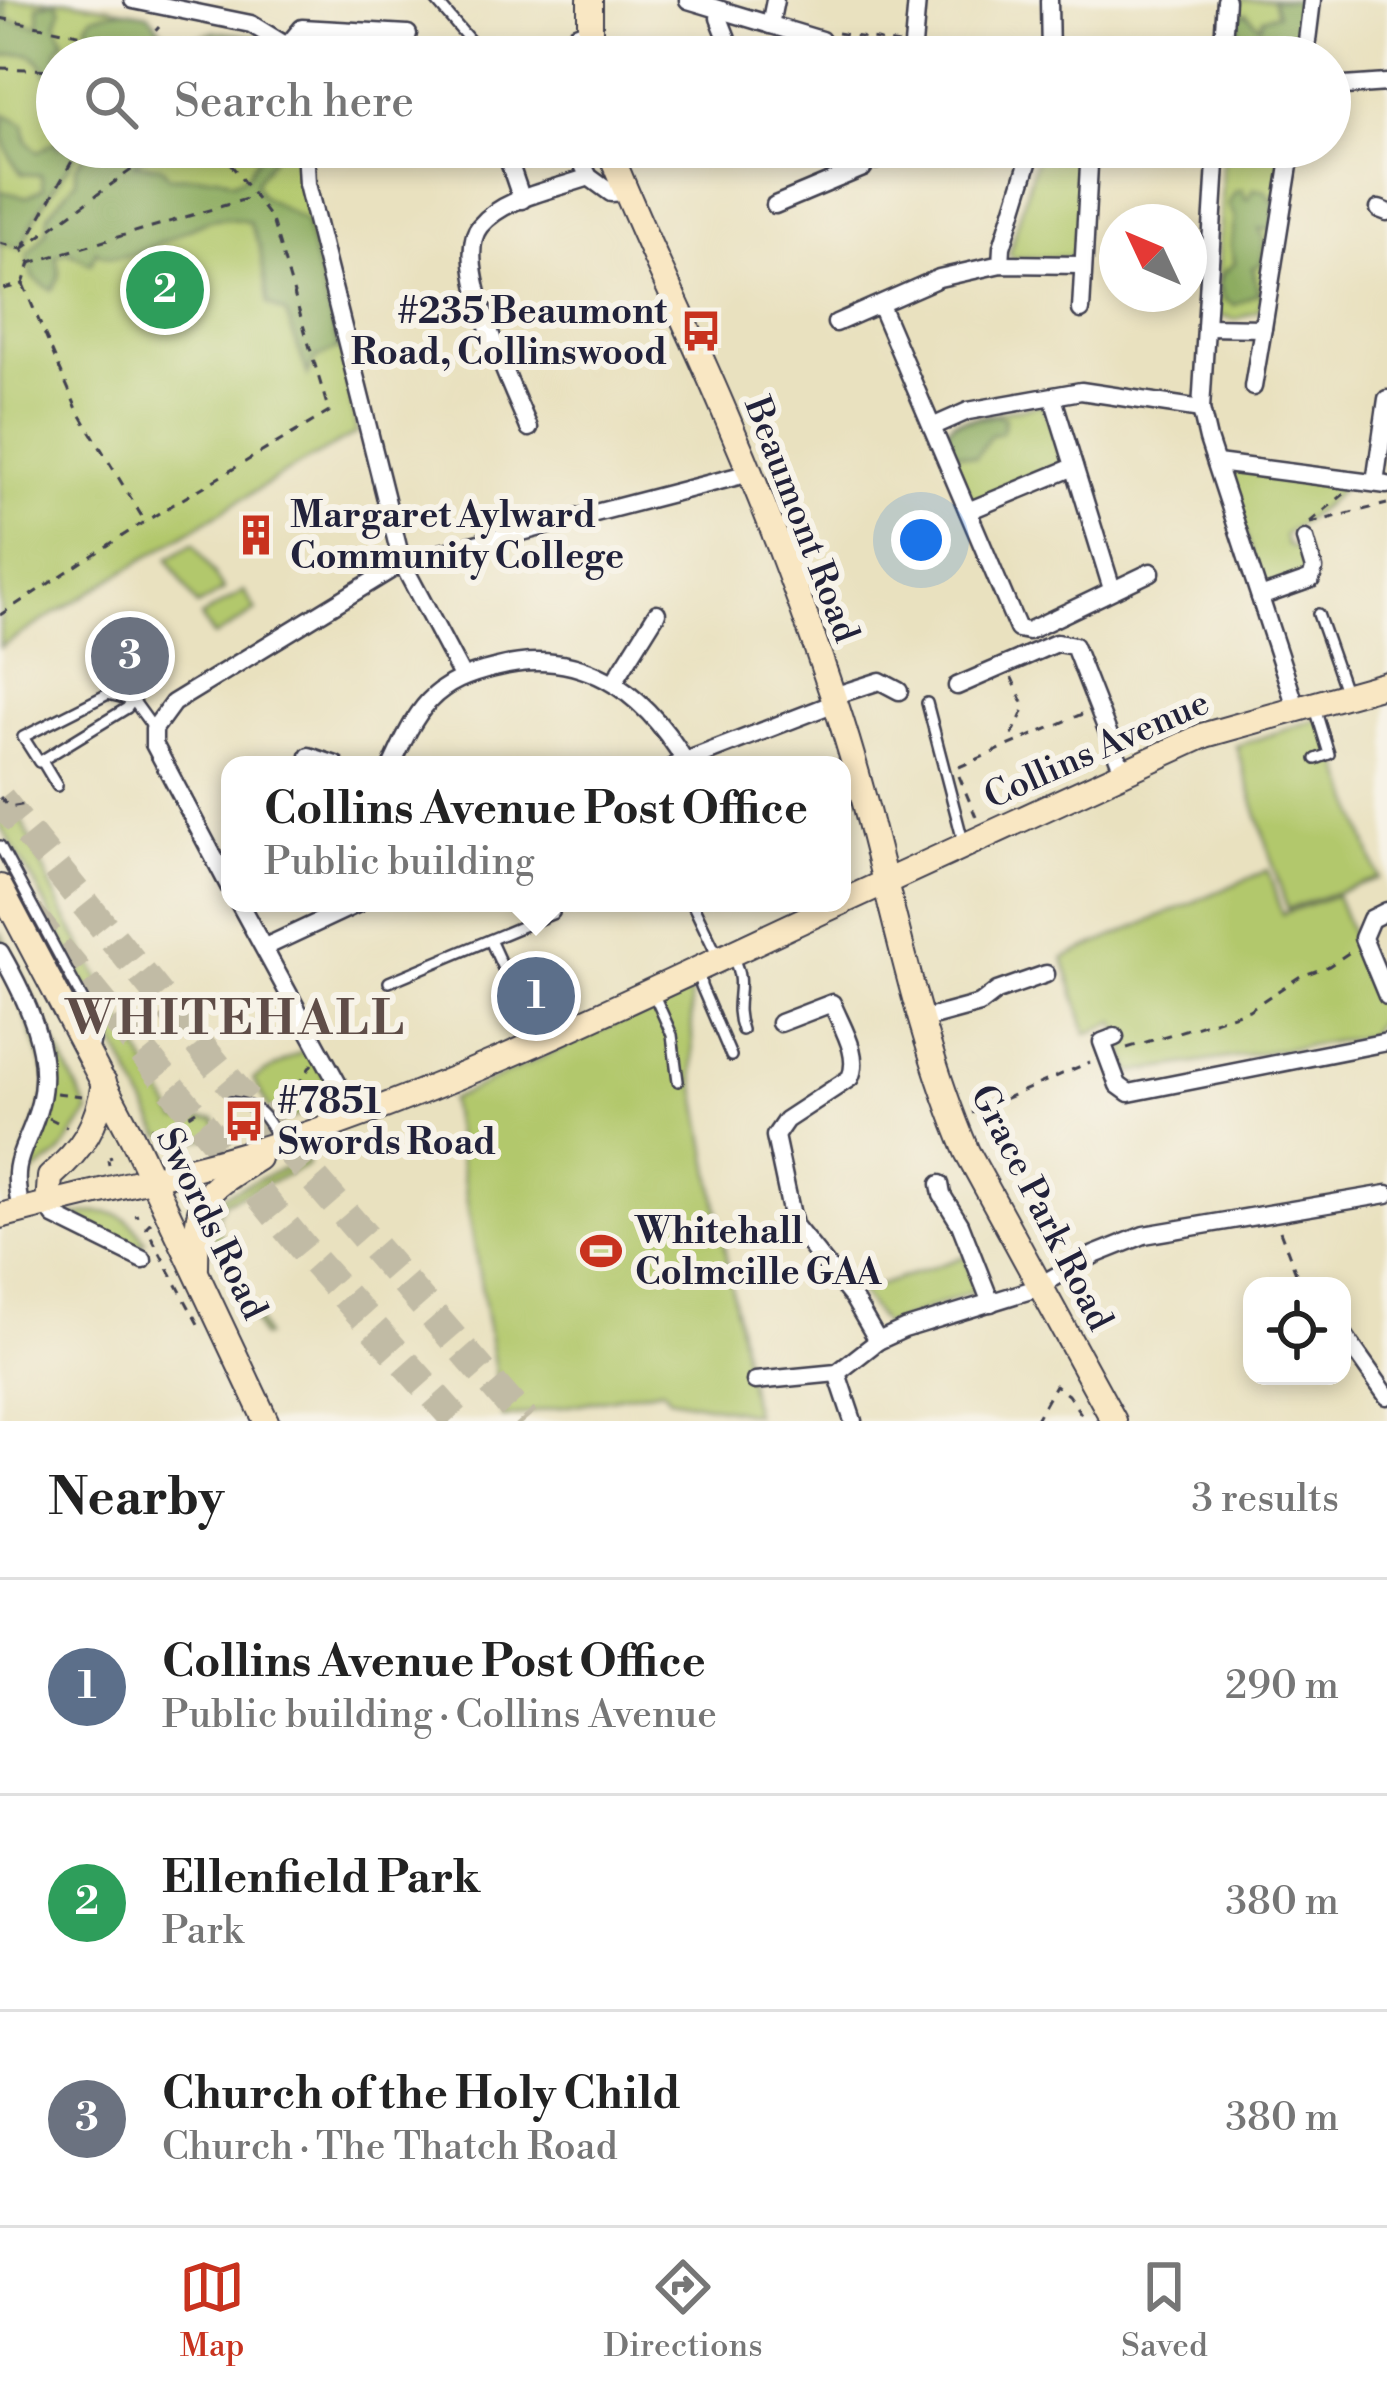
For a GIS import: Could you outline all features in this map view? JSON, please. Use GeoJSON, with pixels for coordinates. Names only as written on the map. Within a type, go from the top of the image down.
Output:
{"type":"FeatureCollection","features":[{"type":"Feature","properties":{"kind":"main road"},"geometry":{"type":"LineString","coordinates":[[589,36],[590,0]]}},
{"type":"Feature","properties":{"kind":"main road","name":"Beaumont Road"},"geometry":{"type":"LineString","coordinates":[[616,168],[750,473],[851,756]]}},
{"type":"Feature","properties":{"kind":"main road","name":"Collins Avenue"},"geometry":{"type":"LineString","coordinates":[[851,898],[1205,735],[1387,684]]}},
{"type":"Feature","properties":{"kind":"main road","name":"Beaumont Road"},"geometry":{"type":"LineString","coordinates":[[851,757],[887,881]]}},
{"type":"Feature","properties":{"kind":"main road","name":"Grace Park Road"},"geometry":{"type":"LineString","coordinates":[[887,881],[921,1020],[954,1121],[1114,1421]]}},
{"type":"Feature","properties":{"kind":"main road","name":"Swords Road"},"geometry":{"type":"LineString","coordinates":[[0,886],[91,1057],[94,1089],[151,1178],[266,1421]]}},
{"type":"Feature","properties":{"kind":"main road","name":"Collins Avenue"},"geometry":{"type":"LineString","coordinates":[[11,1213],[151,1178],[276,1132],[356,1117],[538,1043],[821,912]]}},
{"type":"Feature","properties":{"kind":"main road"},"geometry":{"type":"LineString","coordinates":[[48,1204],[50,1177],[93,1130],[94,1089]]}},
{"type":"Feature","properties":{"kind":"main road"},"geometry":{"type":"LineString","coordinates":[[196,1272],[197,1213],[202,1200],[276,1132]]}},
{"type":"Feature","properties":{"kind":"street"},"geometry":{"type":"LineString","coordinates":[[134,0],[251,24],[268,36]]}},
{"type":"Feature","properties":{"kind":"street"},"geometry":{"type":"LineString","coordinates":[[688,0],[773,32],[796,36]]}},
{"type":"Feature","properties":{"kind":"street"},"geometry":{"type":"LineString","coordinates":[[773,32],[775,0]]}},
{"type":"Feature","properties":{"kind":"street"},"geometry":{"type":"LineString","coordinates":[[910,36],[917,0]]}},
{"type":"Feature","properties":{"kind":"street"},"geometry":{"type":"LineString","coordinates":[[1048,0],[1049,36]]}},
{"type":"Feature","properties":{"kind":"street"},"geometry":{"type":"LineString","coordinates":[[1223,36],[1226,0]]}},
{"type":"Feature","properties":{"kind":"street"},"geometry":{"type":"LineString","coordinates":[[1308,36],[1312,0]]}},
{"type":"Feature","properties":{"kind":"street"},"geometry":{"type":"LineString","coordinates":[[721,10],[726,36]]}},
{"type":"Feature","properties":{"kind":"street"},"geometry":{"type":"LineString","coordinates":[[298,36],[302,28],[408,34]]}},
{"type":"Feature","properties":{"kind":"street"},"geometry":{"type":"LineString","coordinates":[[576,36],[589,30]]}},
{"type":"Feature","properties":{"kind":"street"},"geometry":{"type":"LineString","coordinates":[[1351,86],[1387,83]]}},
{"type":"Feature","properties":{"kind":"street"},"geometry":{"type":"LineString","coordinates":[[307,168],[402,563],[462,676]]}},
{"type":"Feature","properties":{"kind":"street"},"geometry":{"type":"LineString","coordinates":[[511,168],[522,200]]}},
{"type":"Feature","properties":{"kind":"street"},"geometry":{"type":"LineString","coordinates":[[584,168],[611,193],[626,192]]}},
{"type":"Feature","properties":{"kind":"street"},"geometry":{"type":"LineString","coordinates":[[775,205],[862,168]]}},
{"type":"Feature","properties":{"kind":"street"},"geometry":{"type":"LineString","coordinates":[[1001,264],[1026,168]]}},
{"type":"Feature","properties":{"kind":"street"},"geometry":{"type":"LineString","coordinates":[[1081,310],[1089,168]]}},
{"type":"Feature","properties":{"kind":"street"},"geometry":{"type":"LineString","coordinates":[[1216,168],[1202,409],[1260,598],[1305,705]]}},
{"type":"Feature","properties":{"kind":"street"},"geometry":{"type":"LineString","coordinates":[[1253,387],[1289,168]]}},
{"type":"Feature","properties":{"kind":"street"},"geometry":{"type":"LineString","coordinates":[[530,428],[489,333],[472,248],[477,229],[497,212],[589,177]]}},
{"type":"Feature","properties":{"kind":"street"},"geometry":{"type":"LineString","coordinates":[[836,322],[939,278],[1001,264],[1082,265]]}},
{"type":"Feature","properties":{"kind":"street"},"geometry":{"type":"LineString","coordinates":[[880,305],[1018,629],[1028,631],[1151,572]]}},
{"type":"Feature","properties":{"kind":"street"},"geometry":{"type":"LineString","coordinates":[[1206,326],[1262,328]]}},
{"type":"Feature","properties":{"kind":"street"},"geometry":{"type":"LineString","coordinates":[[932,427],[968,411],[1081,391],[1202,409]]}},
{"type":"Feature","properties":{"kind":"street"},"geometry":{"type":"LineString","coordinates":[[1053,398],[1112,589]]}},
{"type":"Feature","properties":{"kind":"street"},"geometry":{"type":"LineString","coordinates":[[1217,463],[1374,483],[1387,398]]}},
{"type":"Feature","properties":{"kind":"street"},"geometry":{"type":"LineString","coordinates":[[968,511],[1074,467]]}},
{"type":"Feature","properties":{"kind":"street"},"geometry":{"type":"LineString","coordinates":[[221,872],[161,763],[154,728],[173,703],[402,563],[750,473]]}},
{"type":"Feature","properties":{"kind":"street"},"geometry":{"type":"LineString","coordinates":[[1260,598],[1311,579],[1314,569],[1305,539]]}},
{"type":"Feature","properties":{"kind":"street"},"geometry":{"type":"LineString","coordinates":[[614,682],[657,613]]}},
{"type":"Feature","properties":{"kind":"street"},"geometry":{"type":"LineString","coordinates":[[957,686],[1056,643],[1074,646],[1123,772]]}},
{"type":"Feature","properties":{"kind":"street"},"geometry":{"type":"LineString","coordinates":[[396,756],[429,701],[462,676],[515,662],[550,663],[614,682],[651,711],[675,756]]}},
{"type":"Feature","properties":{"kind":"street"},"geometry":{"type":"LineString","coordinates":[[696,756],[880,681],[898,691]]}},
{"type":"Feature","properties":{"kind":"street"},"geometry":{"type":"LineString","coordinates":[[1387,911],[1364,929],[1366,946],[1387,996]]}},
{"type":"Feature","properties":{"kind":"street"},"geometry":{"type":"LineString","coordinates":[[244,912],[356,1117]]}},
{"type":"Feature","properties":{"kind":"street"},"geometry":{"type":"LineString","coordinates":[[265,947],[340,912]]}},
{"type":"Feature","properties":{"kind":"street"},"geometry":{"type":"LineString","coordinates":[[0,952],[43,1053],[42,1092],[16,1157],[11,1213]]}},
{"type":"Feature","properties":{"kind":"street"},"geometry":{"type":"LineString","coordinates":[[921,1020],[980,1004],[997,991],[1046,974]]}},
{"type":"Feature","properties":{"kind":"street"},"geometry":{"type":"LineString","coordinates":[[780,1023],[832,1003],[854,1057],[850,1078],[786,1120],[776,1136],[794,1225],[854,1298],[878,1341]]}},
{"type":"Feature","properties":{"kind":"street"},"geometry":{"type":"LineString","coordinates":[[1115,1037],[1102,1042],[1118,1085],[1129,1093],[1387,1042]]}},
{"type":"Feature","properties":{"kind":"street"},"geometry":{"type":"LineString","coordinates":[[940,1184],[978,1262],[991,1303]]}},
{"type":"Feature","properties":{"kind":"street"},"geometry":{"type":"LineString","coordinates":[[755,1381],[837,1373],[878,1341],[904,1329],[1042,1286],[1094,1255],[1144,1235],[1387,1194]]}},
{"type":"Feature","properties":{"kind":"street"},"geometry":{"type":"LineString","coordinates":[[48,1204],[54,1216],[143,1259]]}},
{"type":"Feature","properties":{"kind":"street"},"geometry":{"type":"LineString","coordinates":[[1351,1345],[1387,1396]]}},
{"type":"Feature","properties":{"kind":"street"},"geometry":{"type":"LineString","coordinates":[[837,1373],[854,1421]]}},
{"type":"Feature","properties":{"kind":"lane"},"geometry":{"type":"LineString","coordinates":[[436,1],[466,36]]}},
{"type":"Feature","properties":{"kind":"lane"},"geometry":{"type":"LineString","coordinates":[[1318,614],[1346,694]]}},
{"type":"Feature","properties":{"kind":"lane"},"geometry":{"type":"LineString","coordinates":[[57,786],[23,737],[108,694],[133,700],[154,728]]}},
{"type":"Feature","properties":{"kind":"lane"},"geometry":{"type":"LineString","coordinates":[[42,761],[133,700]]}},
{"type":"Feature","properties":{"kind":"lane"},"geometry":{"type":"LineString","coordinates":[[927,703],[974,840]]}},
{"type":"Feature","properties":{"kind":"lane"},"geometry":{"type":"LineString","coordinates":[[1305,705],[1329,754],[1316,759]]}},
{"type":"Feature","properties":{"kind":"lane","name":"Swords Road"},"geometry":{"type":"LineString","coordinates":[[0,846],[98,1028],[91,1057]]}},
{"type":"Feature","properties":{"kind":"lane"},"geometry":{"type":"LineString","coordinates":[[696,912],[716,960],[740,973],[742,986],[735,1006],[742,1030]]}},
{"type":"Feature","properties":{"kind":"lane"},"geometry":{"type":"LineString","coordinates":[[389,982],[554,913]]}},
{"type":"Feature","properties":{"kind":"lane"},"geometry":{"type":"LineString","coordinates":[[490,940],[538,1043]]}},
{"type":"Feature","properties":{"kind":"lane"},"geometry":{"type":"LineString","coordinates":[[716,960],[701,986],[731,1056]]}},
{"type":"Feature","properties":{"kind":"lane"},"geometry":{"type":"LineString","coordinates":[[652,990],[672,1035],[678,1081]]}},
{"type":"Feature","properties":{"kind":"lane"},"geometry":{"type":"LineString","coordinates":[[232,1102],[250,1104],[264,1113],[276,1132]]}},
{"type":"Feature","properties":{"kind":"path"},"geometry":{"type":"LineString","coordinates":[[0,18],[88,36]]}},
{"type":"Feature","properties":{"kind":"path"},"geometry":{"type":"LineString","coordinates":[[151,36],[159,27]]}},
{"type":"Feature","properties":{"kind":"path"},"geometry":{"type":"LineString","coordinates":[[824,30],[848,36]]}},
{"type":"Feature","properties":{"kind":"path"},"geometry":{"type":"LineString","coordinates":[[768,36],[773,32]]}},
{"type":"Feature","properties":{"kind":"path"},"geometry":{"type":"LineString","coordinates":[[0,68],[36,69]]}},
{"type":"Feature","properties":{"kind":"path"},"geometry":{"type":"LineString","coordinates":[[22,249],[68,168]]}},
{"type":"Feature","properties":{"kind":"path"},"geometry":{"type":"LineString","coordinates":[[22,249],[134,168]]}},
{"type":"Feature","properties":{"kind":"path"},"geometry":{"type":"LineString","coordinates":[[0,615],[329,412],[326,389],[272,220],[234,168]]}},
{"type":"Feature","properties":{"kind":"path"},"geometry":{"type":"LineString","coordinates":[[29,263],[257,197]]}},
{"type":"Feature","properties":{"kind":"path"},"geometry":{"type":"LineString","coordinates":[[0,243],[22,249],[29,263],[22,284],[76,409],[144,522]]}},
{"type":"Feature","properties":{"kind":"path"},"geometry":{"type":"LineString","coordinates":[[0,290],[22,284]]}},
{"type":"Feature","properties":{"kind":"path"},"geometry":{"type":"LineString","coordinates":[[1374,483],[1309,524],[1387,504]]}},
{"type":"Feature","properties":{"kind":"path"},"geometry":{"type":"LineString","coordinates":[[1012,676],[1024,707],[1011,738],[1013,744]]}},
{"type":"Feature","properties":{"kind":"path"},"geometry":{"type":"LineString","coordinates":[[974,840],[956,769],[1089,711]]}},
{"type":"Feature","properties":{"kind":"path"},"geometry":{"type":"LineString","coordinates":[[0,797],[9,807],[27,804]]}},
{"type":"Feature","properties":{"kind":"path"},"geometry":{"type":"LineString","coordinates":[[954,1121],[1106,1055],[1249,1010],[1299,977],[1366,946]]}},
{"type":"Feature","properties":{"kind":"path"},"geometry":{"type":"LineString","coordinates":[[276,1132],[318,1059]]}},
{"type":"Feature","properties":{"kind":"path"},"geometry":{"type":"LineString","coordinates":[[42,1092],[94,1089]]}},
{"type":"Feature","properties":{"kind":"path"},"geometry":{"type":"LineString","coordinates":[[164,1140],[196,1111]]}},
{"type":"Feature","properties":{"kind":"path"},"geometry":{"type":"LineString","coordinates":[[36,1114],[71,1130]]}},
{"type":"Feature","properties":{"kind":"path"},"geometry":{"type":"LineString","coordinates":[[1277,1223],[1298,1277]]}},
{"type":"Feature","properties":{"kind":"path"},"geometry":{"type":"LineString","coordinates":[[1036,1421],[1055,1385],[1087,1421]]}},
{"type":"Feature","properties":{"kind":"green space"},"geometry":{"type":"Polygon","coordinates":[[[0,0],[66,0],[148,14],[168,36],[36,36],[36,168],[307,168],[357,433],[0,647],[0,0]]]}},
{"type":"Feature","properties":{"kind":"green space"},"geometry":{"type":"Polygon","coordinates":[[[0,0],[4,0],[8,20],[39,26],[38,6],[56,0],[61,10],[56,23],[62,36],[36,36],[36,59],[0,52],[0,0]]]}},
{"type":"Feature","properties":{"kind":"green space"},"geometry":{"type":"Polygon","coordinates":[[[1235,0],[1306,0],[1302,36],[1232,36],[1235,0]]]}},
{"type":"Feature","properties":{"kind":"green space"},"geometry":{"type":"Polygon","coordinates":[[[1272,0],[1301,0],[1305,6],[1301,36],[1238,36],[1240,16],[1246,14],[1261,27],[1263,18],[1277,14],[1272,0]]]}},
{"type":"Feature","properties":{"kind":"green space"},"geometry":{"type":"Polygon","coordinates":[[[124,10],[148,14],[159,27],[151,36],[89,36],[87,24],[93,16],[124,10]]]}},
{"type":"Feature","properties":{"kind":"green space"},"geometry":{"type":"Polygon","coordinates":[[[214,32],[259,36],[200,36],[214,32]]]}},
{"type":"Feature","properties":{"kind":"green space"},"geometry":{"type":"Polygon","coordinates":[[[5,114],[24,124],[27,141],[36,150],[36,168],[66,168],[22,249],[0,243],[0,191],[27,197],[43,189],[41,175],[22,174],[3,131],[5,114]]]}},
{"type":"Feature","properties":{"kind":"green space"},"geometry":{"type":"Polygon","coordinates":[[[76,168],[162,168],[169,177],[219,176],[233,182],[252,168],[265,168],[255,183],[262,196],[305,221],[338,348],[315,359],[308,375],[286,314],[268,304],[260,248],[249,222],[215,219],[136,253],[121,257],[96,251],[91,264],[69,252],[56,256],[59,274],[51,290],[33,278],[27,256],[47,231],[48,215],[76,181],[76,168]]]}},
{"type":"Feature","properties":{"kind":"green space"},"geometry":{"type":"Polygon","coordinates":[[[1033,168],[1082,168],[1074,255],[1012,258],[1009,254],[1033,168]]]}},
{"type":"Feature","properties":{"kind":"green space"},"geometry":{"type":"Polygon","coordinates":[[[1222,168],[1282,168],[1260,310],[1236,320],[1217,314],[1222,168]]]}},
{"type":"Feature","properties":{"kind":"green space"},"geometry":{"type":"Polygon","coordinates":[[[1253,189],[1265,190],[1276,205],[1272,229],[1259,229],[1264,239],[1262,263],[1253,268],[1258,293],[1235,305],[1225,300],[1219,284],[1235,263],[1231,246],[1235,217],[1228,204],[1235,191],[1243,190],[1249,199],[1253,189]]]}},
{"type":"Feature","properties":{"kind":"green space"},"geometry":{"type":"Polygon","coordinates":[[[1042,404],[1063,453],[1061,463],[977,504],[968,498],[941,434],[954,421],[1042,404]]]}},
{"type":"Feature","properties":{"kind":"green space"},"geometry":{"type":"Polygon","coordinates":[[[997,415],[1005,418],[1002,433],[991,435],[976,457],[948,451],[946,438],[953,424],[997,415]]]}},
{"type":"Feature","properties":{"kind":"green space"},"geometry":{"type":"Polygon","coordinates":[[[1238,468],[1345,485],[1284,535],[1287,546],[1306,551],[1308,574],[1264,587],[1228,478],[1238,468]]]}},
{"type":"Feature","properties":{"kind":"green space"},"geometry":{"type":"Polygon","coordinates":[[[194,543],[224,590],[197,606],[168,559],[194,543]]]}},
{"type":"Feature","properties":{"kind":"green space"},"geometry":{"type":"Polygon","coordinates":[[[244,591],[256,611],[214,637],[201,617],[244,591]]]}},
{"type":"Feature","properties":{"kind":"green space"},"geometry":{"type":"Polygon","coordinates":[[[1324,717],[1379,878],[1287,909],[1236,746],[1324,717]]]}},
{"type":"Feature","properties":{"kind":"green space"},"geometry":{"type":"Polygon","coordinates":[[[0,804],[8,813],[18,812],[64,914],[177,1120],[215,1119],[218,1136],[180,1144],[160,1134],[35,884],[0,826],[0,804]]]}},
{"type":"Feature","properties":{"kind":"green space"},"geometry":{"type":"Polygon","coordinates":[[[1268,870],[1282,914],[1336,895],[1383,1013],[1369,1036],[1131,1073],[1116,1022],[1087,1034],[1063,958],[1268,870]]]}},
{"type":"Feature","properties":{"kind":"green space"},"geometry":{"type":"Polygon","coordinates":[[[0,931],[89,1112],[59,1155],[24,1180],[24,1157],[49,1084],[0,931]]]}},
{"type":"Feature","properties":{"kind":"green space","name":"Whitehall Colmcille GAA"},"geometry":{"type":"Polygon","coordinates":[[[690,989],[694,1077],[754,1414],[669,1398],[662,1389],[503,1418],[450,1100],[690,989]]]}},
{"type":"Feature","properties":{"kind":"green space"},"geometry":{"type":"Polygon","coordinates":[[[308,1048],[334,1093],[332,1104],[277,1123],[253,1079],[308,1048]]]}},
{"type":"Feature","properties":{"kind":"green space"},"geometry":{"type":"Polygon","coordinates":[[[305,1159],[308,1165],[225,1202],[218,1214],[219,1231],[265,1336],[261,1337],[210,1226],[210,1216],[226,1194],[305,1159]]]}},
{"type":"Feature","properties":{"kind":"green space"},"geometry":{"type":"Polygon","coordinates":[[[96,1212],[126,1219],[145,1242],[131,1247],[70,1216],[96,1212]]]}},
{"type":"Feature","properties":{"kind":"green space"},"geometry":{"type":"Polygon","coordinates":[[[966,1256],[974,1291],[885,1326],[859,1292],[966,1256]]]}},
{"type":"Feature","properties":{"kind":"tunnel"},"geometry":{"type":"LineString","coordinates":[[0,799],[223,1074],[525,1421]]}},
{"type":"Feature","properties":{"kind":"tunnel"},"geometry":{"type":"LineString","coordinates":[[1,879],[313,1260],[457,1421]]}},
{"type":"Feature","properties":{"kind":"place","name":"Ellenfield Park"},"geometry":{"type":"Point","coordinates":[165,290]}},
{"type":"Feature","properties":{"kind":"place","name":"#235 Beaumont Road, Collinswood"},"geometry":{"type":"Point","coordinates":[701,331]}},
{"type":"Feature","properties":{"kind":"place","name":"Margaret Aylward Community College"},"geometry":{"type":"Point","coordinates":[256,535]}},
{"type":"Feature","properties":{"kind":"place","name":"Church of the Holy Child"},"geometry":{"type":"Point","coordinates":[130,656]}},
{"type":"Feature","properties":{"kind":"place","name":"Collins Avenue Post Office"},"geometry":{"type":"Point","coordinates":[536,996]}},
{"type":"Feature","properties":{"kind":"place","name":"#7851 Swords Road"},"geometry":{"type":"Point","coordinates":[244,1121]}},
{"type":"Feature","properties":{"kind":"place","name":"Whitehall Colmcille GAA"},"geometry":{"type":"Point","coordinates":[601,1251]}},
{"type":"Feature","properties":{"kind":"district","name":"WHITEHALL"},"geometry":{"type":"Point","coordinates":[236,1017]}}]}
